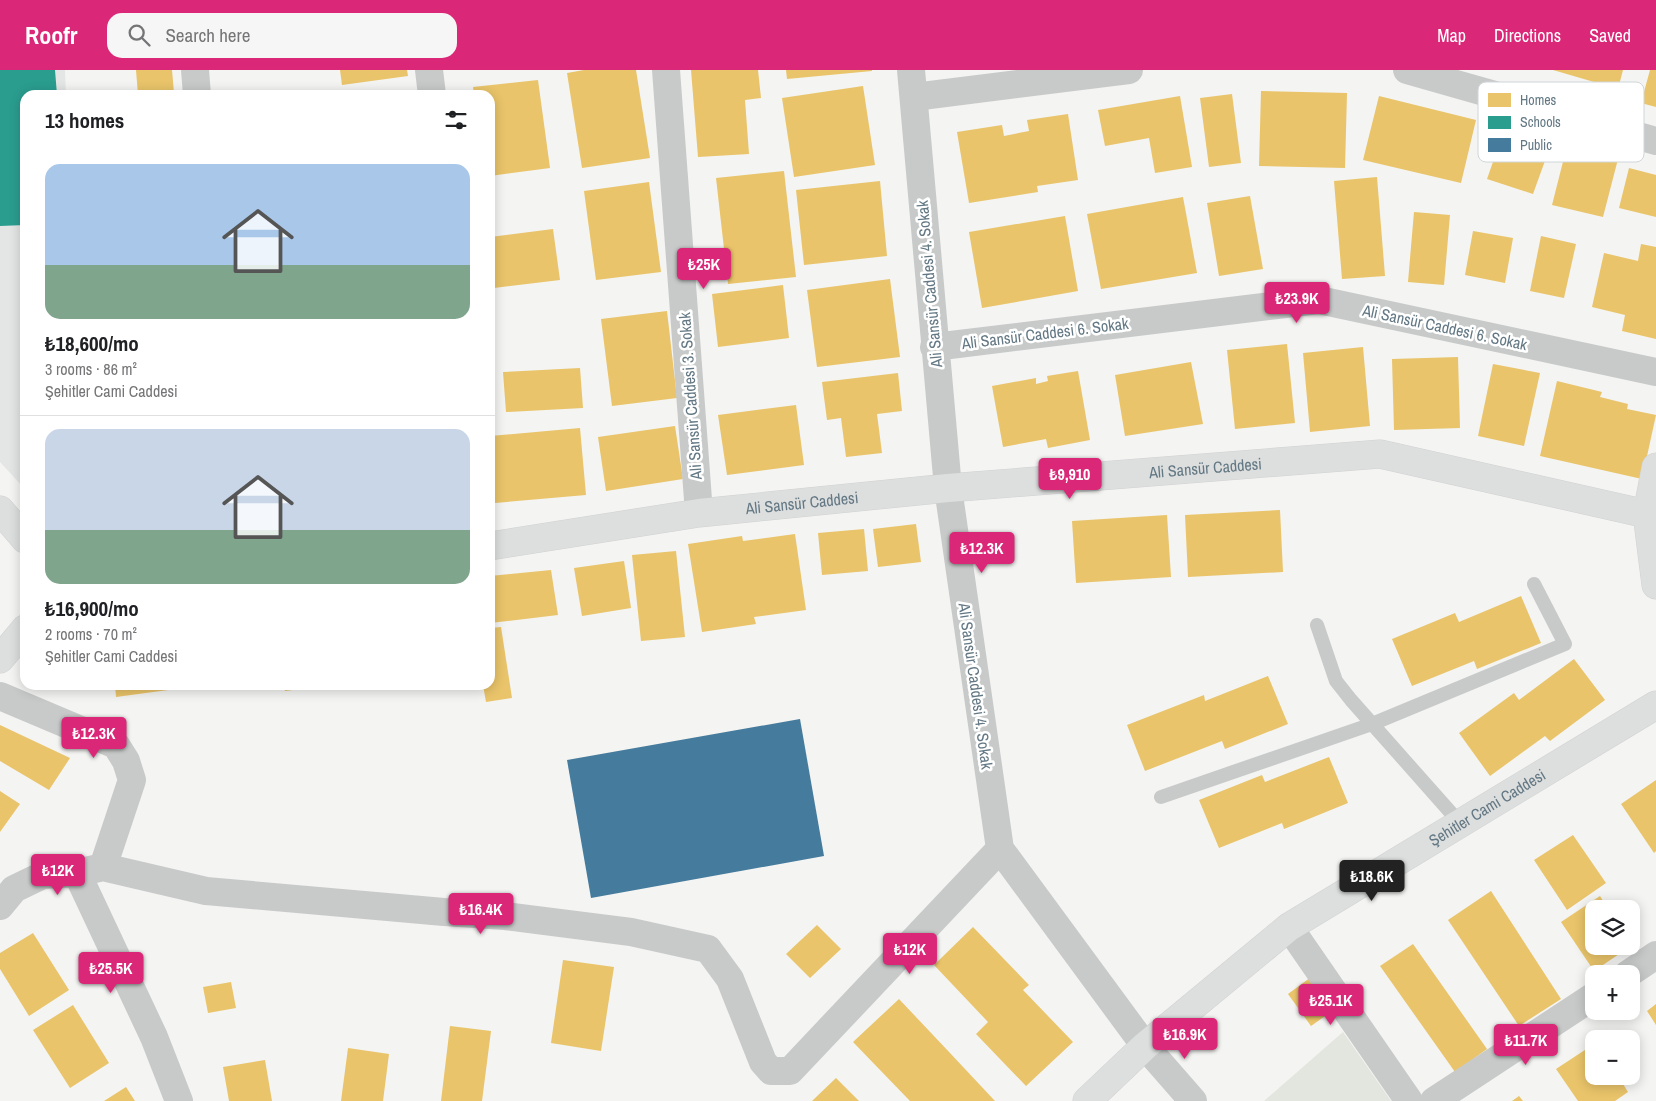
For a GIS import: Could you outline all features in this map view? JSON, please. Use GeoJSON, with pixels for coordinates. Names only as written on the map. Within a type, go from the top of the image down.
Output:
{"type":"FeatureCollection","features":[{"type":"Feature","properties":{"kind":"street"},"geometry":{"type":"LineString","coordinates":[[194,70],[196,90]]}},
{"type":"Feature","properties":{"kind":"street"},"geometry":{"type":"LineString","coordinates":[[430,70],[432,90]]}},
{"type":"Feature","properties":{"kind":"street","name":"Ali Sansür Caddesi 3. Sokak"},"geometry":{"type":"LineString","coordinates":[[666,70],[698,513]]}},
{"type":"Feature","properties":{"kind":"street","name":"Ali Sansür Caddesi 4. Sokak"},"geometry":{"type":"LineString","coordinates":[[911,70],[934,347],[948,488],[1000,849],[1145,1046],[1193,1101]]}},
{"type":"Feature","properties":{"kind":"street"},"geometry":{"type":"LineString","coordinates":[[914,97],[1129,70]]}},
{"type":"Feature","properties":{"kind":"street"},"geometry":{"type":"LineString","coordinates":[[1407,70],[1478,90]]}},
{"type":"Feature","properties":{"kind":"street","name":"Ali Sansür Caddesi 6. Sokak"},"geometry":{"type":"LineString","coordinates":[[934,347],[1319,300],[1656,372]]}},
{"type":"Feature","properties":{"kind":"street","name":"Ali Sansür Caddesi"},"geometry":{"type":"LineString","coordinates":[[495,545],[698,513],[948,488],[1380,454],[1652,515]]}},
{"type":"Feature","properties":{"kind":"street"},"geometry":{"type":"LineString","coordinates":[[1656,467],[1652,515],[1656,585]]}},
{"type":"Feature","properties":{"kind":"street"},"geometry":{"type":"LineString","coordinates":[[0,510],[20,533]]}},
{"type":"Feature","properties":{"kind":"street"},"geometry":{"type":"LineString","coordinates":[[0,659],[20,635]]}},
{"type":"Feature","properties":{"kind":"street"},"geometry":{"type":"LineString","coordinates":[[0,696],[116,746],[126,762],[132,780],[90,870],[179,1101]]}},
{"type":"Feature","properties":{"kind":"street","name":"Şehitler Cami Caddesi"},"geometry":{"type":"LineString","coordinates":[[1088,1101],[1145,1046],[1289,927],[1656,704]]}},
{"type":"Feature","properties":{"kind":"street"},"geometry":{"type":"LineString","coordinates":[[0,906],[14,890],[43,875],[90,870],[206,891],[505,916],[631,932],[708,949],[730,980],[763,1062],[771,1071],[790,1071],[1000,849]]}},
{"type":"Feature","properties":{"kind":"street"},"geometry":{"type":"LineString","coordinates":[[1289,927],[1409,1101]]}},
{"type":"Feature","properties":{"kind":"street"},"geometry":{"type":"LineString","coordinates":[[1640,966],[1656,955]]}},
{"type":"Feature","properties":{"kind":"street"},"geometry":{"type":"LineString","coordinates":[[1434,1101],[1585,1002]]}},
{"type":"Feature","properties":{"kind":"lane"},"geometry":{"type":"LineString","coordinates":[[1161,797],[1372,724],[1565,644],[1534,584]]}},
{"type":"Feature","properties":{"kind":"lane"},"geometry":{"type":"LineString","coordinates":[[1317,625],[1336,681],[1460,823]]}},
{"type":"Feature","properties":{"kind":"shaded area"},"geometry":{"type":"Polygon","coordinates":[[[0,70],[65,70],[66,90],[20,90],[20,484],[0,462],[0,70]]]}},
{"type":"Feature","properties":{"kind":"shaded area"},"geometry":{"type":"Polygon","coordinates":[[[1343,1032],[1391,1101],[1264,1101],[1343,1032]]]}},
{"type":"Feature","properties":{"kind":"building: Homes"},"geometry":{"type":"Polygon","coordinates":[[[136,70],[172,70],[174,90],[138,90],[136,70]]]}},
{"type":"Feature","properties":{"kind":"building: Homes"},"geometry":{"type":"Polygon","coordinates":[[[340,70],[407,70],[408,76],[342,85],[340,70]]]}},
{"type":"Feature","properties":{"kind":"building: Homes"},"geometry":{"type":"Polygon","coordinates":[[[584,70],[636,70],[650,158],[582,168],[567,73],[584,70]]]}},
{"type":"Feature","properties":{"kind":"building: Homes"},"geometry":{"type":"Polygon","coordinates":[[[691,70],[758,70],[761,98],[745,100],[749,154],[698,157],[691,70]]]}},
{"type":"Feature","properties":{"kind":"building: Homes"},"geometry":{"type":"Polygon","coordinates":[[[786,70],[872,70],[872,71],[787,79],[786,70]]]}},
{"type":"Feature","properties":{"kind":"building: Homes"},"geometry":{"type":"Polygon","coordinates":[[[1553,70],[1623,70],[1620,82],[1594,82],[1553,70]]]}},
{"type":"Feature","properties":{"kind":"building: Homes"},"geometry":{"type":"Polygon","coordinates":[[[1650,70],[1656,70],[1656,107],[1644,104],[1644,92],[1650,70]]]}},
{"type":"Feature","properties":{"kind":"building: Homes"},"geometry":{"type":"Polygon","coordinates":[[[538,80],[550,168],[495,175],[495,90],[473,90],[473,87],[538,80]]]}},
{"type":"Feature","properties":{"kind":"building: Homes"},"geometry":{"type":"Polygon","coordinates":[[[863,86],[875,165],[794,177],[782,98],[863,86]]]}},
{"type":"Feature","properties":{"kind":"building: Homes"},"geometry":{"type":"Polygon","coordinates":[[[1261,91],[1347,93],[1345,168],[1259,166],[1261,91]]]}},
{"type":"Feature","properties":{"kind":"building: Homes"},"geometry":{"type":"Polygon","coordinates":[[[1232,94],[1241,163],[1209,167],[1200,98],[1232,94]]]}},
{"type":"Feature","properties":{"kind":"building: Homes"},"geometry":{"type":"Polygon","coordinates":[[[1180,96],[1192,167],[1155,173],[1149,138],[1105,146],[1098,110],[1180,96]]]}},
{"type":"Feature","properties":{"kind":"building: Homes"},"geometry":{"type":"Polygon","coordinates":[[[1379,96],[1476,120],[1461,183],[1363,160],[1379,96]]]}},
{"type":"Feature","properties":{"kind":"building: Homes"},"geometry":{"type":"Polygon","coordinates":[[[1068,114],[1078,180],[1037,186],[1038,192],[969,203],[957,132],[1002,125],[1004,136],[1029,131],[1027,120],[1068,114]]]}},
{"type":"Feature","properties":{"kind":"building: Homes"},"geometry":{"type":"Polygon","coordinates":[[[1493,162],[1545,162],[1533,194],[1487,179],[1493,162]]]}},
{"type":"Feature","properties":{"kind":"building: Homes"},"geometry":{"type":"Polygon","coordinates":[[[1563,162],[1617,162],[1603,217],[1552,205],[1563,162]]]}},
{"type":"Feature","properties":{"kind":"building: Homes"},"geometry":{"type":"Polygon","coordinates":[[[1629,168],[1656,175],[1656,217],[1619,208],[1629,168]]]}},
{"type":"Feature","properties":{"kind":"building: Homes"},"geometry":{"type":"Polygon","coordinates":[[[784,171],[796,277],[728,284],[716,178],[784,171]]]}},
{"type":"Feature","properties":{"kind":"building: Homes"},"geometry":{"type":"Polygon","coordinates":[[[1377,177],[1385,276],[1342,279],[1334,181],[1377,177]]]}},
{"type":"Feature","properties":{"kind":"building: Homes"},"geometry":{"type":"Polygon","coordinates":[[[880,181],[887,256],[804,265],[796,190],[880,181]]]}},
{"type":"Feature","properties":{"kind":"building: Homes"},"geometry":{"type":"Polygon","coordinates":[[[649,182],[661,272],[596,280],[584,191],[649,182]]]}},
{"type":"Feature","properties":{"kind":"building: Homes"},"geometry":{"type":"Polygon","coordinates":[[[1250,196],[1263,269],[1219,276],[1207,203],[1250,196]]]}},
{"type":"Feature","properties":{"kind":"building: Homes"},"geometry":{"type":"Polygon","coordinates":[[[1183,197],[1197,273],[1101,289],[1087,214],[1183,197]]]}},
{"type":"Feature","properties":{"kind":"building: Homes"},"geometry":{"type":"Polygon","coordinates":[[[1414,212],[1450,215],[1444,285],[1408,282],[1414,212]]]}},
{"type":"Feature","properties":{"kind":"building: Homes"},"geometry":{"type":"Polygon","coordinates":[[[1065,216],[1078,291],[982,308],[969,232],[1065,216]]]}},
{"type":"Feature","properties":{"kind":"building: Homes"},"geometry":{"type":"Polygon","coordinates":[[[553,229],[560,280],[495,288],[495,236],[553,229]]]}},
{"type":"Feature","properties":{"kind":"building: Homes"},"geometry":{"type":"Polygon","coordinates":[[[1473,231],[1513,238],[1505,283],[1465,275],[1473,231]]]}},
{"type":"Feature","properties":{"kind":"building: Homes"},"geometry":{"type":"Polygon","coordinates":[[[1541,236],[1576,244],[1564,298],[1530,291],[1541,236]]]}},
{"type":"Feature","properties":{"kind":"building: Homes"},"geometry":{"type":"Polygon","coordinates":[[[1641,244],[1656,247],[1656,339],[1622,331],[1625,315],[1592,307],[1604,253],[1638,261],[1641,244]]]}},
{"type":"Feature","properties":{"kind":"building: Homes"},"geometry":{"type":"Polygon","coordinates":[[[890,279],[900,357],[817,367],[807,290],[890,279]]]}},
{"type":"Feature","properties":{"kind":"building: Homes"},"geometry":{"type":"Polygon","coordinates":[[[783,285],[789,338],[718,347],[712,294],[783,285]]]}},
{"type":"Feature","properties":{"kind":"building: Homes"},"geometry":{"type":"Polygon","coordinates":[[[667,311],[677,398],[612,406],[601,319],[667,311]]]}},
{"type":"Feature","properties":{"kind":"building: Homes"},"geometry":{"type":"Polygon","coordinates":[[[1287,344],[1295,423],[1235,429],[1227,350],[1287,344]]]}},
{"type":"Feature","properties":{"kind":"building: Homes"},"geometry":{"type":"Polygon","coordinates":[[[1363,347],[1370,426],[1310,432],[1303,353],[1363,347]]]}},
{"type":"Feature","properties":{"kind":"building: Homes"},"geometry":{"type":"Polygon","coordinates":[[[1458,357],[1460,428],[1394,430],[1392,359],[1458,357]]]}},
{"type":"Feature","properties":{"kind":"building: Homes"},"geometry":{"type":"Polygon","coordinates":[[[1191,362],[1203,424],[1125,436],[1115,375],[1191,362]]]}},
{"type":"Feature","properties":{"kind":"building: Homes"},"geometry":{"type":"Polygon","coordinates":[[[1493,364],[1540,373],[1524,446],[1478,436],[1493,364]]]}},
{"type":"Feature","properties":{"kind":"building: Homes"},"geometry":{"type":"Polygon","coordinates":[[[580,368],[583,408],[506,412],[503,372],[580,368]]]}},
{"type":"Feature","properties":{"kind":"building: Homes"},"geometry":{"type":"Polygon","coordinates":[[[1078,371],[1090,440],[1048,448],[1046,439],[1003,447],[992,386],[1036,378],[1036,384],[1048,381],[1047,376],[1078,371]]]}},
{"type":"Feature","properties":{"kind":"building: Homes"},"geometry":{"type":"Polygon","coordinates":[[[898,373],[902,411],[877,414],[882,453],[846,457],[841,418],[827,420],[822,382],[898,373]]]}},
{"type":"Feature","properties":{"kind":"building: Homes"},"geometry":{"type":"Polygon","coordinates":[[[1557,381],[1602,392],[1600,397],[1628,404],[1627,409],[1656,415],[1642,479],[1540,456],[1557,381]]]}},
{"type":"Feature","properties":{"kind":"building: Homes"},"geometry":{"type":"Polygon","coordinates":[[[796,405],[804,465],[727,475],[718,415],[796,405]]]}},
{"type":"Feature","properties":{"kind":"building: Homes"},"geometry":{"type":"Polygon","coordinates":[[[675,426],[683,479],[606,491],[598,437],[675,426]]]}},
{"type":"Feature","properties":{"kind":"building: Homes"},"geometry":{"type":"Polygon","coordinates":[[[580,428],[586,495],[495,503],[495,436],[580,428]]]}},
{"type":"Feature","properties":{"kind":"building: Homes"},"geometry":{"type":"Polygon","coordinates":[[[1280,510],[1283,572],[1188,577],[1185,515],[1280,510]]]}},
{"type":"Feature","properties":{"kind":"building: Homes"},"geometry":{"type":"Polygon","coordinates":[[[1167,515],[1171,577],[1076,583],[1072,521],[1167,515]]]}},
{"type":"Feature","properties":{"kind":"building: Homes"},"geometry":{"type":"Polygon","coordinates":[[[916,524],[921,562],[878,567],[873,529],[916,524]]]}},
{"type":"Feature","properties":{"kind":"building: Homes"},"geometry":{"type":"Polygon","coordinates":[[[864,529],[868,571],[822,575],[818,533],[864,529]]]}},
{"type":"Feature","properties":{"kind":"building: Homes"},"geometry":{"type":"Polygon","coordinates":[[[795,534],[806,610],[754,617],[756,624],[702,632],[688,544],[742,536],[743,541],[795,534]]]}},
{"type":"Feature","properties":{"kind":"building: Homes"},"geometry":{"type":"Polygon","coordinates":[[[676,551],[685,637],[641,641],[632,555],[676,551]]]}},
{"type":"Feature","properties":{"kind":"building: Homes"},"geometry":{"type":"Polygon","coordinates":[[[624,561],[631,608],[582,616],[574,568],[624,561]]]}},
{"type":"Feature","properties":{"kind":"building: Homes"},"geometry":{"type":"Polygon","coordinates":[[[551,570],[558,615],[495,622],[495,576],[551,570]]]}},
{"type":"Feature","properties":{"kind":"building: Homes"},"geometry":{"type":"Polygon","coordinates":[[[1521,596],[1541,643],[1477,669],[1474,661],[1412,686],[1392,639],[1455,613],[1459,622],[1521,596]]]}},
{"type":"Feature","properties":{"kind":"building: Homes"},"geometry":{"type":"Polygon","coordinates":[[[501,627],[512,698],[486,702],[484,690],[495,690],[495,628],[501,627]]]}},
{"type":"Feature","properties":{"kind":"building: Homes"},"geometry":{"type":"Polygon","coordinates":[[[1574,659],[1605,700],[1550,741],[1545,736],[1490,776],[1459,733],[1514,693],[1519,700],[1574,659]]]}},
{"type":"Feature","properties":{"kind":"building: Homes"},"geometry":{"type":"Polygon","coordinates":[[[1268,676],[1288,724],[1225,749],[1222,741],[1145,771],[1127,725],[1204,695],[1205,701],[1268,676]]]}},
{"type":"Feature","properties":{"kind":"building: Homes"},"geometry":{"type":"Polygon","coordinates":[[[115,690],[168,690],[116,697],[115,690]]]}},
{"type":"Feature","properties":{"kind":"building: Homes"},"geometry":{"type":"Polygon","coordinates":[[[0,725],[70,758],[49,790],[0,761],[0,725]]]}},
{"type":"Feature","properties":{"kind":"building: Homes"},"geometry":{"type":"Polygon","coordinates":[[[1329,757],[1348,803],[1284,829],[1282,823],[1219,848],[1199,800],[1262,775],[1265,782],[1329,757]]]}},
{"type":"Feature","properties":{"kind":"building: Homes"},"geometry":{"type":"Polygon","coordinates":[[[1656,780],[1656,851],[1654,853],[1621,804],[1656,780]]]}},
{"type":"Feature","properties":{"kind":"building: Homes"},"geometry":{"type":"Polygon","coordinates":[[[0,791],[20,804],[0,832],[0,791]]]}},
{"type":"Feature","properties":{"kind":"building: Homes"},"geometry":{"type":"Polygon","coordinates":[[[1573,835],[1606,883],[1567,910],[1534,860],[1573,835]]]}},
{"type":"Feature","properties":{"kind":"building: Homes"},"geometry":{"type":"Polygon","coordinates":[[[1491,891],[1561,999],[1519,1026],[1448,920],[1491,891]]]}},
{"type":"Feature","properties":{"kind":"building: Homes"},"geometry":{"type":"Polygon","coordinates":[[[1600,896],[1602,900],[1594,900],[1600,896]]]}},
{"type":"Feature","properties":{"kind":"building: Homes"},"geometry":{"type":"Polygon","coordinates":[[[1585,906],[1585,955],[1618,955],[1603,965],[1590,965],[1561,922],[1585,906]]]}},
{"type":"Feature","properties":{"kind":"building: Homes"},"geometry":{"type":"Polygon","coordinates":[[[817,925],[841,949],[810,978],[786,954],[817,925]]]}},
{"type":"Feature","properties":{"kind":"building: Homes"},"geometry":{"type":"Polygon","coordinates":[[[973,927],[1029,985],[1023,990],[1073,1042],[1026,1086],[976,1034],[988,1022],[934,965],[973,927]]]}},
{"type":"Feature","properties":{"kind":"building: Homes"},"geometry":{"type":"Polygon","coordinates":[[[33,933],[69,990],[29,1016],[0,969],[0,953],[33,933]]]}},
{"type":"Feature","properties":{"kind":"building: Homes"},"geometry":{"type":"Polygon","coordinates":[[[1413,944],[1487,1049],[1455,1072],[1380,966],[1413,944]]]}},
{"type":"Feature","properties":{"kind":"building: Homes"},"geometry":{"type":"Polygon","coordinates":[[[563,960],[614,967],[601,1051],[551,1043],[563,960]]]}},
{"type":"Feature","properties":{"kind":"building: Homes"},"geometry":{"type":"Polygon","coordinates":[[[1311,977],[1335,1009],[1311,1026],[1288,994],[1311,977]]]}},
{"type":"Feature","properties":{"kind":"building: Homes"},"geometry":{"type":"Polygon","coordinates":[[[231,982],[236,1008],[208,1013],[203,987],[231,982]]]}},
{"type":"Feature","properties":{"kind":"building: Homes"},"geometry":{"type":"Polygon","coordinates":[[[899,999],[995,1101],[910,1101],[853,1042],[899,999]]]}},
{"type":"Feature","properties":{"kind":"building: Homes"},"geometry":{"type":"Polygon","coordinates":[[[1656,1004],[1656,1025],[1647,1011],[1656,1004]]]}},
{"type":"Feature","properties":{"kind":"building: Homes"},"geometry":{"type":"Polygon","coordinates":[[[73,1005],[109,1063],[70,1088],[33,1030],[73,1005]]]}},
{"type":"Feature","properties":{"kind":"building: Homes"},"geometry":{"type":"Polygon","coordinates":[[[450,1026],[491,1031],[482,1101],[441,1101],[450,1026]]]}},
{"type":"Feature","properties":{"kind":"building: Homes"},"geometry":{"type":"Polygon","coordinates":[[[348,1048],[389,1054],[383,1101],[341,1101],[348,1048]]]}},
{"type":"Feature","properties":{"kind":"building: Homes"},"geometry":{"type":"Polygon","coordinates":[[[1585,1050],[1585,1085],[1624,1085],[1628,1092],[1615,1101],[1578,1101],[1556,1069],[1585,1050]]]}},
{"type":"Feature","properties":{"kind":"building: Homes"},"geometry":{"type":"Polygon","coordinates":[[[265,1060],[272,1101],[229,1101],[223,1067],[265,1060]]]}},
{"type":"Feature","properties":{"kind":"building: Homes"},"geometry":{"type":"Polygon","coordinates":[[[836,1078],[859,1101],[812,1101],[836,1078]]]}},
{"type":"Feature","properties":{"kind":"building: Homes"},"geometry":{"type":"Polygon","coordinates":[[[126,1087],[135,1101],[104,1101],[126,1087]]]}},
{"type":"Feature","properties":{"kind":"building: Homes"},"geometry":{"type":"Polygon","coordinates":[[[1519,1096],[1523,1101],[1512,1101],[1519,1096]]]}},
{"type":"Feature","properties":{"kind":"building: Schools"},"geometry":{"type":"Polygon","coordinates":[[[0,70],[55,70],[57,90],[20,90],[20,225],[0,226],[0,70]]]}},
{"type":"Feature","properties":{"kind":"building: Public"},"geometry":{"type":"Polygon","coordinates":[[[800,719],[824,856],[591,898],[567,760],[800,719]]]}}]}
